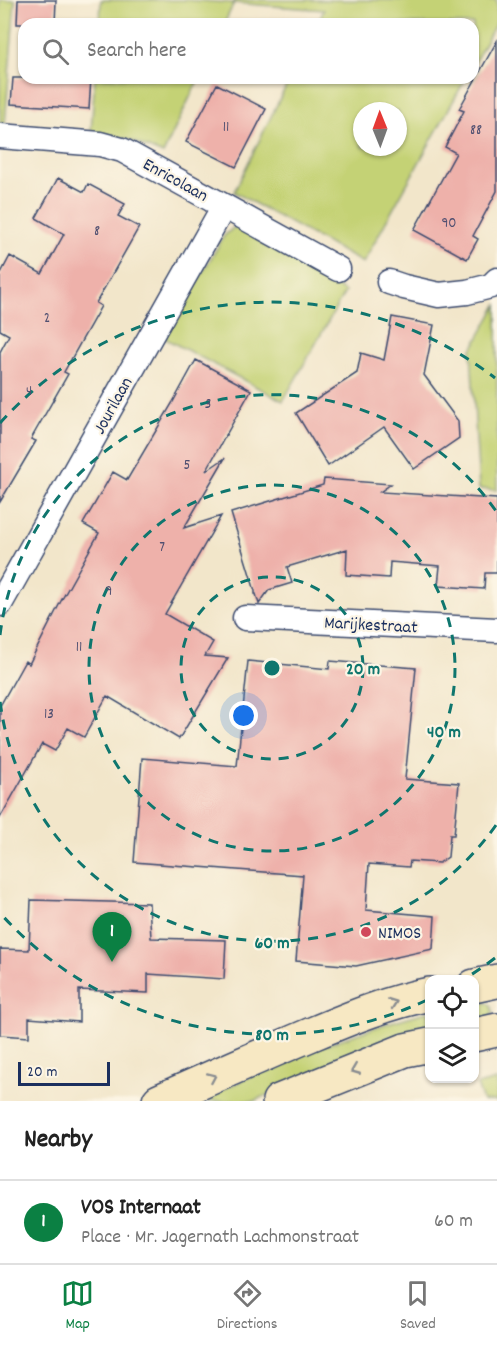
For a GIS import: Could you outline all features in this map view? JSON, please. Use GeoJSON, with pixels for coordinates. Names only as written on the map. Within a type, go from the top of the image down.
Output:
{"type":"FeatureCollection","features":[{"type":"Feature","properties":{"kind":"main road"},"geometry":{"type":"LineString","coordinates":[[479,985],[497,981]]}},
{"type":"Feature","properties":{"kind":"main road"},"geometry":{"type":"LineString","coordinates":[[159,1101],[337,1024],[403,999],[425,995]]}},
{"type":"Feature","properties":{"kind":"main road"},"geometry":{"type":"LineString","coordinates":[[479,1034],[497,1030]]}},
{"type":"Feature","properties":{"kind":"main road"},"geometry":{"type":"LineString","coordinates":[[279,1101],[405,1050],[425,1046]]}},
{"type":"Feature","properties":{"kind":"street","name":"Enricolaan"},"geometry":{"type":"LineString","coordinates":[[0,136],[100,144],[122,150],[338,269]]}},
{"type":"Feature","properties":{"kind":"street","name":"Jourilaan"},"geometry":{"type":"LineString","coordinates":[[0,604],[224,206]]}},
{"type":"Feature","properties":{"kind":"street"},"geometry":{"type":"LineString","coordinates":[[389,282],[439,295],[467,292],[491,286],[497,280]]}},
{"type":"Feature","properties":{"kind":"street","name":"Marijkestraat"},"geometry":{"type":"LineString","coordinates":[[245,618],[497,630]]}},
{"type":"Feature","properties":{"kind":"green space"},"geometry":{"type":"Polygon","coordinates":[[[0,0],[15,0],[5,124],[0,123],[0,0]]]}},
{"type":"Feature","properties":{"kind":"green space"},"geometry":{"type":"Polygon","coordinates":[[[101,0],[184,0],[234,3],[227,18],[100,18],[101,0]]]}},
{"type":"Feature","properties":{"kind":"green space"},"geometry":{"type":"Polygon","coordinates":[[[234,0],[497,0],[497,21],[479,54],[479,18],[320,18],[324,10],[234,3],[234,0]]]}},
{"type":"Feature","properties":{"kind":"green space"},"geometry":{"type":"Polygon","coordinates":[[[95,84],[196,84],[163,154],[127,139],[91,132],[95,84]]]}},
{"type":"Feature","properties":{"kind":"green space"},"geometry":{"type":"Polygon","coordinates":[[[287,84],[463,84],[363,263],[234,192],[287,84]]]}},
{"type":"Feature","properties":{"kind":"green space"},"geometry":{"type":"Polygon","coordinates":[[[242,226],[251,229],[345,292],[283,401],[164,338],[224,236],[233,228],[242,226]]]}},
{"type":"Feature","properties":{"kind":"green space"},"geometry":{"type":"Polygon","coordinates":[[[497,305],[497,490],[479,489],[471,351],[497,305]]]}},
{"type":"Feature","properties":{"kind":"green space"},"geometry":{"type":"Polygon","coordinates":[[[479,1000],[489,1004],[493,1014],[479,1023],[479,1000]]]}},
{"type":"Feature","properties":{"kind":"green space"},"geometry":{"type":"Polygon","coordinates":[[[425,1012],[425,1037],[291,1084],[254,1101],[197,1101],[302,1053],[425,1012]]]}},
{"type":"Feature","properties":{"kind":"green space"},"geometry":{"type":"Polygon","coordinates":[[[497,1080],[497,1101],[483,1101],[477,1085],[497,1080]]]}},
{"type":"Feature","properties":{"kind":"building"},"geometry":{"type":"Polygon","coordinates":[[[18,0],[56,0],[55,18],[18,18],[17,24],[18,0]]]}},
{"type":"Feature","properties":{"kind":"building"},"geometry":{"type":"Polygon","coordinates":[[[497,41],[497,191],[473,236],[478,239],[467,259],[414,230],[456,153],[445,147],[464,111],[459,109],[473,84],[479,84],[479,73],[497,41]]]}},
{"type":"Feature","properties":{"kind":"building"},"geometry":{"type":"Polygon","coordinates":[[[13,78],[18,78],[18,84],[91,84],[89,109],[11,104],[13,78]]]}},
{"type":"Feature","properties":{"kind":"building"},"geometry":{"type":"Polygon","coordinates":[[[217,84],[266,109],[236,167],[186,142],[217,84]]]}},
{"type":"Feature","properties":{"kind":"building"},"geometry":{"type":"Polygon","coordinates":[[[58,178],[84,192],[88,184],[125,204],[118,216],[139,227],[96,303],[101,306],[64,372],[68,374],[31,439],[36,441],[0,502],[0,352],[9,335],[0,330],[0,275],[10,256],[42,274],[64,234],[36,218],[58,178]]]}},
{"type":"Feature","properties":{"kind":"building"},"geometry":{"type":"Polygon","coordinates":[[[392,317],[434,325],[424,375],[458,421],[459,438],[414,469],[384,427],[328,466],[296,413],[357,373],[361,353],[384,360],[392,317]]]}},
{"type":"Feature","properties":{"kind":"building"},"geometry":{"type":"Polygon","coordinates":[[[196,360],[251,390],[206,471],[225,458],[184,528],[221,516],[165,614],[213,642],[205,656],[228,658],[179,739],[107,696],[84,737],[68,728],[55,751],[42,744],[0,818],[0,706],[25,661],[29,664],[99,533],[83,524],[113,472],[127,480],[196,360]]]}},
{"type":"Feature","properties":{"kind":"building"},"geometry":{"type":"Polygon","coordinates":[[[324,479],[391,484],[380,492],[497,499],[497,573],[485,573],[484,589],[438,586],[440,566],[390,562],[389,578],[346,575],[347,549],[287,567],[292,583],[269,590],[259,604],[231,513],[323,485],[324,479]]]}},
{"type":"Feature","properties":{"kind":"building"},"geometry":{"type":"Polygon","coordinates":[[[248,661],[329,669],[330,661],[416,668],[405,779],[459,783],[454,835],[450,835],[448,857],[439,863],[410,861],[409,867],[369,864],[366,910],[435,916],[433,949],[356,966],[296,961],[303,875],[134,862],[142,758],[237,766],[248,661]]]}},
{"type":"Feature","properties":{"kind":"building"},"geometry":{"type":"Polygon","coordinates":[[[31,900],[149,903],[151,938],[226,940],[224,979],[148,974],[148,993],[79,990],[79,1022],[29,1018],[29,1037],[0,1035],[0,949],[29,950],[31,900]]]}},
{"type":"Feature","properties":{"kind":"place","name":"NIMOS"},"geometry":{"type":"Point","coordinates":[366,932]}},
{"type":"Feature","properties":{"kind":"place","name":"VOS Internaat"},"geometry":{"type":"Point","coordinates":[112,962]}}]}
